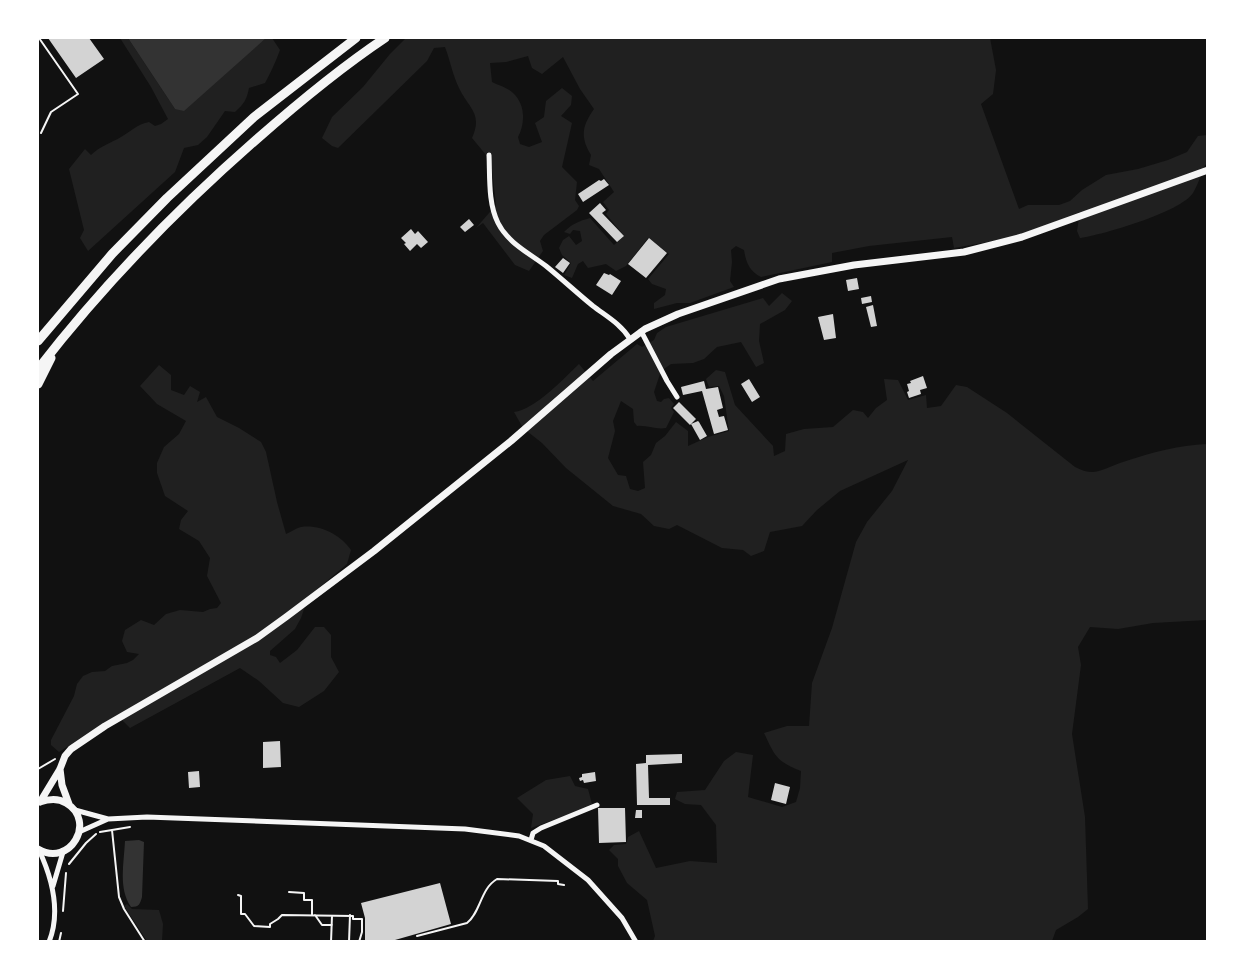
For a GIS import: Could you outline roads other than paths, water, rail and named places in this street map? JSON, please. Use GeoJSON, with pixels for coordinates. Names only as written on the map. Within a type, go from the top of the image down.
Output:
{"type":"FeatureCollection","features":[{"type":"Feature","properties":{"kind":"highway"},"geometry":{"type":"LineString","coordinates":[[38,332],[168,198],[254,117],[356,38]]}},
{"type":"Feature","properties":{"kind":"highway"},"geometry":{"type":"LineString","coordinates":[[38,369],[61,339],[125,266],[200,190],[299,102],[384,38]]}},
{"type":"Feature","properties":{"kind":"highway"},"geometry":{"type":"LineString","coordinates":[[38,341],[112,254]]}},
{"type":"Feature","properties":{"kind":"highway"},"geometry":{"type":"LineString","coordinates":[[38,384],[61,339]]}},
{"type":"Feature","properties":{"kind":"street"},"geometry":{"type":"LineString","coordinates":[[489,155],[490,192],[496,217],[504,232],[528,255],[545,266],[622,327],[630,339]]}},
{"type":"Feature","properties":{"kind":"street"},"geometry":{"type":"LineString","coordinates":[[39,803],[71,749],[105,726],[257,638],[286,617],[374,551],[511,441],[588,373],[641,331],[678,314],[786,278],[854,265],[964,252],[1022,237],[1208,170]]}},
{"type":"Feature","properties":{"kind":"street"},"geometry":{"type":"LineString","coordinates":[[641,331],[657,364],[677,397]]}},
{"type":"Feature","properties":{"kind":"street"},"geometry":{"type":"LineString","coordinates":[[38,850],[51,854],[63,852],[71,847],[79,832],[78,817],[75,810],[69,804],[62,785],[60,769]]}},
{"type":"Feature","properties":{"kind":"street"},"geometry":{"type":"LineString","coordinates":[[39,803],[55,799],[69,804]]}},
{"type":"Feature","properties":{"kind":"street"},"geometry":{"type":"LineString","coordinates":[[531,840],[533,833],[541,828],[597,805]]}},
{"type":"Feature","properties":{"kind":"street"},"geometry":{"type":"LineString","coordinates":[[75,810],[108,819],[164,817],[446,828],[507,834],[531,840],[554,852],[588,880],[613,907],[630,930],[636,942]]}},
{"type":"Feature","properties":{"kind":"street"},"geometry":{"type":"LineString","coordinates":[[79,832],[108,819]]}},
{"type":"Feature","properties":{"kind":"street"},"geometry":{"type":"LineString","coordinates":[[38,850],[53,886]]}},
{"type":"Feature","properties":{"kind":"street"},"geometry":{"type":"LineString","coordinates":[[49,942],[54,918],[53,886],[63,852]]}}]}
